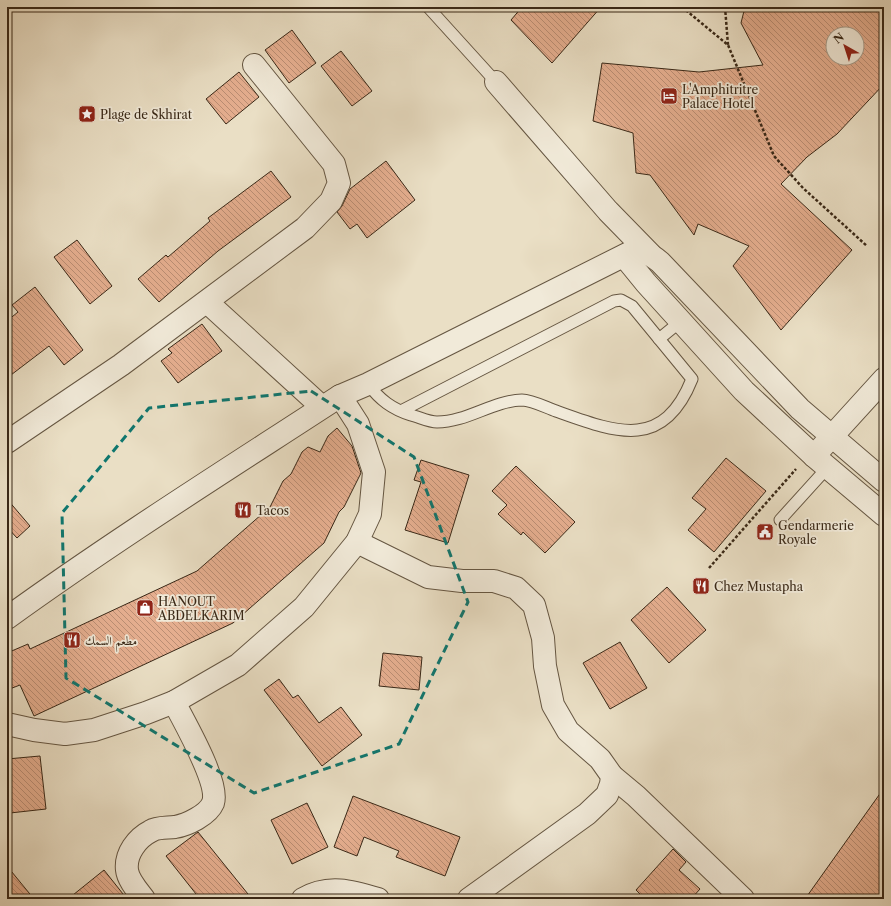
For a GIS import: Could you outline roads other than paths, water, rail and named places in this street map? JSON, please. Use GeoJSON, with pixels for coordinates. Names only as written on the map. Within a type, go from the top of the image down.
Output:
{"type":"FeatureCollection","features":[{"type":"Feature","properties":{"kind":"street"},"geometry":{"type":"LineString","coordinates":[[7,442],[121,365],[207,302],[305,228],[331,201],[339,183],[334,164],[254,65]]}},
{"type":"Feature","properties":{"kind":"street"},"geometry":{"type":"LineString","coordinates":[[496,82],[608,211],[650,254],[660,262],[800,409],[884,481]]}},
{"type":"Feature","properties":{"kind":"street"},"geometry":{"type":"LineString","coordinates":[[608,211],[624,256],[744,392],[817,458],[884,515]]}},
{"type":"Feature","properties":{"kind":"street"},"geometry":{"type":"LineString","coordinates":[[7,618],[125,535],[331,402],[624,256],[641,251],[650,254]]}},
{"type":"Feature","properties":{"kind":"street"},"geometry":{"type":"LineString","coordinates":[[7,724],[34,730],[65,734],[94,730],[174,702],[238,665],[304,607],[357,542],[370,514],[374,472],[358,424],[207,302]]}},
{"type":"Feature","properties":{"kind":"street"},"geometry":{"type":"LineString","coordinates":[[817,458],[831,436],[884,379]]}},
{"type":"Feature","properties":{"kind":"street"},"geometry":{"type":"LineString","coordinates":[[357,542],[428,577],[462,581],[494,581],[516,588],[534,605],[543,638],[545,666],[553,705],[568,731],[600,760],[612,776],[636,796],[743,899]]}},
{"type":"Feature","properties":{"kind":"street"},"geometry":{"type":"LineString","coordinates":[[144,899],[136,889],[127,871],[128,858],[136,841],[152,830],[177,827],[192,820],[206,812],[213,803],[212,782],[174,702]]}},
{"type":"Feature","properties":{"kind":"street"},"geometry":{"type":"LineString","coordinates":[[469,899],[587,814],[607,795],[612,784],[612,776]]}},
{"type":"Feature","properties":{"kind":"street"},"geometry":{"type":"LineString","coordinates":[[303,899],[313,893],[329,890],[349,890],[378,899]]}},
{"type":"Feature","properties":{"kind":"lane"},"geometry":{"type":"LineString","coordinates":[[428,7],[496,82]]}},
{"type":"Feature","properties":{"kind":"lane"},"geometry":{"type":"LineString","coordinates":[[368,384],[379,398],[401,412],[436,422],[453,420],[498,404],[523,400],[615,429],[638,431],[651,429],[668,419],[688,391],[692,379],[627,302],[621,300],[614,301],[401,412]]}},
{"type":"Feature","properties":{"kind":"lane"},"geometry":{"type":"LineString","coordinates":[[659,339],[681,321]]}},
{"type":"Feature","properties":{"kind":"lane"},"geometry":{"type":"LineString","coordinates":[[780,520],[817,458]]}},
{"type":"Feature","properties":{"kind":"place","name":"L'Amphitritre Palace Hotel"},"geometry":{"type":"Point","coordinates":[669,96]}},
{"type":"Feature","properties":{"kind":"place","name":"Plage de Skhirat"},"geometry":{"type":"Point","coordinates":[87,114]}},
{"type":"Feature","properties":{"kind":"place","name":"Tacos"},"geometry":{"type":"Point","coordinates":[243,510]}},
{"type":"Feature","properties":{"kind":"place","name":"Gendarmerie Royale"},"geometry":{"type":"Point","coordinates":[765,532]}},
{"type":"Feature","properties":{"kind":"place","name":"Chez Mustapha"},"geometry":{"type":"Point","coordinates":[701,586]}},
{"type":"Feature","properties":{"kind":"place","name":"HANOUT ABDELKARIM"},"geometry":{"type":"Point","coordinates":[145,608]}},
{"type":"Feature","properties":{"kind":"place","name":"مطعم السمك"},"geometry":{"type":"Point","coordinates":[72,640]}}]}
